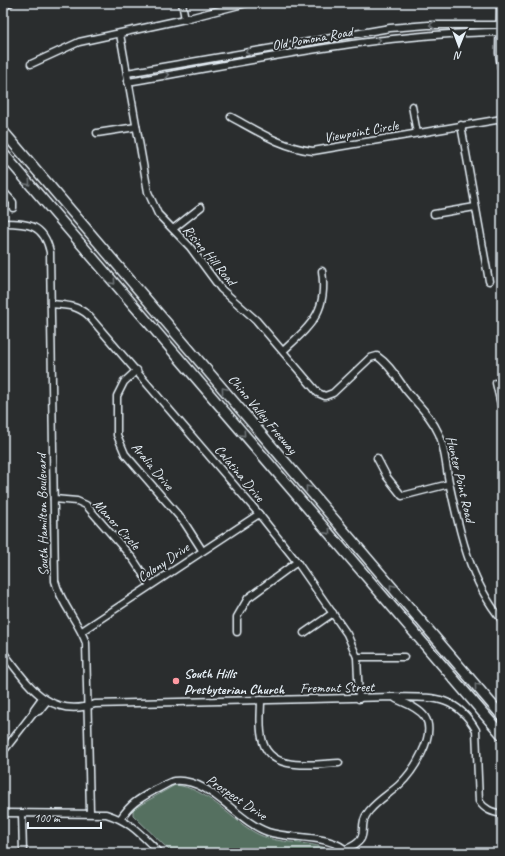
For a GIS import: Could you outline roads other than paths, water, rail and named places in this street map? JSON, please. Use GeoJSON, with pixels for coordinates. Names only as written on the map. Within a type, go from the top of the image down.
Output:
{"type":"FeatureCollection","features":[{"type":"Feature","properties":{"kind":"highway","name":"Chino Valley Freeway"},"geometry":{"type":"LineString","coordinates":[[3,131],[502,716]]}},
{"type":"Feature","properties":{"kind":"highway","name":"Chino Valley Freeway"},"geometry":{"type":"LineString","coordinates":[[3,154],[502,735]]}},
{"type":"Feature","properties":{"kind":"street"},"geometry":{"type":"LineString","coordinates":[[3,6],[10,3]]}},
{"type":"Feature","properties":{"kind":"street"},"geometry":{"type":"LineString","coordinates":[[182,3],[185,19]]}},
{"type":"Feature","properties":{"kind":"street"},"geometry":{"type":"LineString","coordinates":[[31,64],[79,42],[185,19],[247,3]]}},
{"type":"Feature","properties":{"kind":"street"},"geometry":{"type":"LineString","coordinates":[[500,3],[498,24],[500,32],[499,53],[502,74]]}},
{"type":"Feature","properties":{"kind":"street","name":"Old Pomona Road"},"geometry":{"type":"LineString","coordinates":[[127,73],[390,28],[428,25],[498,24]]}},
{"type":"Feature","properties":{"kind":"street","name":"Old Pomona Road"},"geometry":{"type":"LineString","coordinates":[[128,82],[373,40],[430,35],[500,32]]}},
{"type":"Feature","properties":{"kind":"street","name":"Rising Hill Road"},"geometry":{"type":"LineString","coordinates":[[120,34],[148,192],[158,214],[190,246],[221,289],[256,320],[318,393],[325,396],[333,393],[370,358],[377,356]]}},
{"type":"Feature","properties":{"kind":"street"},"geometry":{"type":"LineString","coordinates":[[412,106],[417,133]]}},
{"type":"Feature","properties":{"kind":"street","name":"Viewpoint Circle"},"geometry":{"type":"LineString","coordinates":[[231,117],[277,142],[298,150],[313,151],[502,118]]}},
{"type":"Feature","properties":{"kind":"street"},"geometry":{"type":"LineString","coordinates":[[461,125],[489,281]]}},
{"type":"Feature","properties":{"kind":"street"},"geometry":{"type":"LineString","coordinates":[[97,133],[136,126]]}},
{"type":"Feature","properties":{"kind":"street"},"geometry":{"type":"LineString","coordinates":[[3,191],[13,202],[13,208]]}},
{"type":"Feature","properties":{"kind":"street"},"geometry":{"type":"LineString","coordinates":[[173,229],[201,207]]}},
{"type":"Feature","properties":{"kind":"street"},"geometry":{"type":"LineString","coordinates":[[434,214],[475,207]]}},
{"type":"Feature","properties":{"kind":"street","name":"South Hamilton Boulevard"},"geometry":{"type":"LineString","coordinates":[[3,222],[24,223],[36,228],[44,235],[50,252],[55,581],[58,594],[82,631],[87,657],[90,812]]}},
{"type":"Feature","properties":{"kind":"street"},"geometry":{"type":"LineString","coordinates":[[283,351],[314,321],[319,312],[324,291],[322,271]]}},
{"type":"Feature","properties":{"kind":"street","name":"Calatina Drive"},"geometry":{"type":"LineString","coordinates":[[51,304],[72,305],[81,309],[136,370],[259,514],[297,562],[347,634],[356,658],[359,699]]}},
{"type":"Feature","properties":{"kind":"street","name":"Hunter Point Road"},"geometry":{"type":"LineString","coordinates":[[377,356],[384,360],[407,392],[429,416],[440,435],[449,484],[471,568],[492,608],[502,620]]}},
{"type":"Feature","properties":{"kind":"street","name":"Aralia Drive"},"geometry":{"type":"LineString","coordinates":[[136,370],[124,382],[116,396],[117,435],[120,444],[125,454],[184,522],[202,550]]}},
{"type":"Feature","properties":{"kind":"street"},"geometry":{"type":"LineString","coordinates":[[496,383],[502,409]]}},
{"type":"Feature","properties":{"kind":"street"},"geometry":{"type":"LineString","coordinates":[[377,458],[388,477],[402,496],[449,484]]}},
{"type":"Feature","properties":{"kind":"street","name":"Manor Circle"},"geometry":{"type":"LineString","coordinates":[[54,499],[77,501],[86,505],[133,558],[150,585]]}},
{"type":"Feature","properties":{"kind":"street","name":"Colony Drive"},"geometry":{"type":"LineString","coordinates":[[82,631],[202,550],[259,514]]}},
{"type":"Feature","properties":{"kind":"street"},"geometry":{"type":"LineString","coordinates":[[237,632],[237,617],[248,598],[297,562]]}},
{"type":"Feature","properties":{"kind":"street"},"geometry":{"type":"LineString","coordinates":[[304,633],[333,612]]}},
{"type":"Feature","properties":{"kind":"street","name":"Fremont Street"},"geometry":{"type":"LineString","coordinates":[[3,652],[28,684],[44,699],[66,708],[88,707],[95,704],[261,700],[393,698],[434,698],[444,700],[472,722],[476,730],[479,801],[490,811],[502,814]]}},
{"type":"Feature","properties":{"kind":"street"},"geometry":{"type":"LineString","coordinates":[[356,658],[404,657]]}},
{"type":"Feature","properties":{"kind":"street"},"geometry":{"type":"LineString","coordinates":[[347,851],[363,838],[364,822],[368,813],[384,795],[399,785],[410,773],[425,743],[428,732],[428,724],[424,716],[411,706],[393,698]]}},
{"type":"Feature","properties":{"kind":"street"},"geometry":{"type":"LineString","coordinates":[[6,748],[33,713],[34,708],[44,699]]}},
{"type":"Feature","properties":{"kind":"street"},"geometry":{"type":"LineString","coordinates":[[261,700],[261,737],[265,749],[271,757],[289,764],[339,763]]}},
{"type":"Feature","properties":{"kind":"street","name":"Prospect Drive"},"geometry":{"type":"LineString","coordinates":[[121,818],[133,802],[173,781],[192,782],[206,789],[241,817],[258,828],[275,834],[298,835],[317,839],[347,851]]}},
{"type":"Feature","properties":{"kind":"street"},"geometry":{"type":"LineString","coordinates":[[3,813],[90,812],[106,814],[121,818],[139,830],[160,853]]}},
{"type":"Feature","properties":{"kind":"street"},"geometry":{"type":"LineString","coordinates":[[22,813],[23,853]]}},
{"type":"Feature","properties":{"kind":"place","name":"South Hills Presbyterian Church"},"geometry":{"type":"Point","coordinates":[176,681]}}]}
